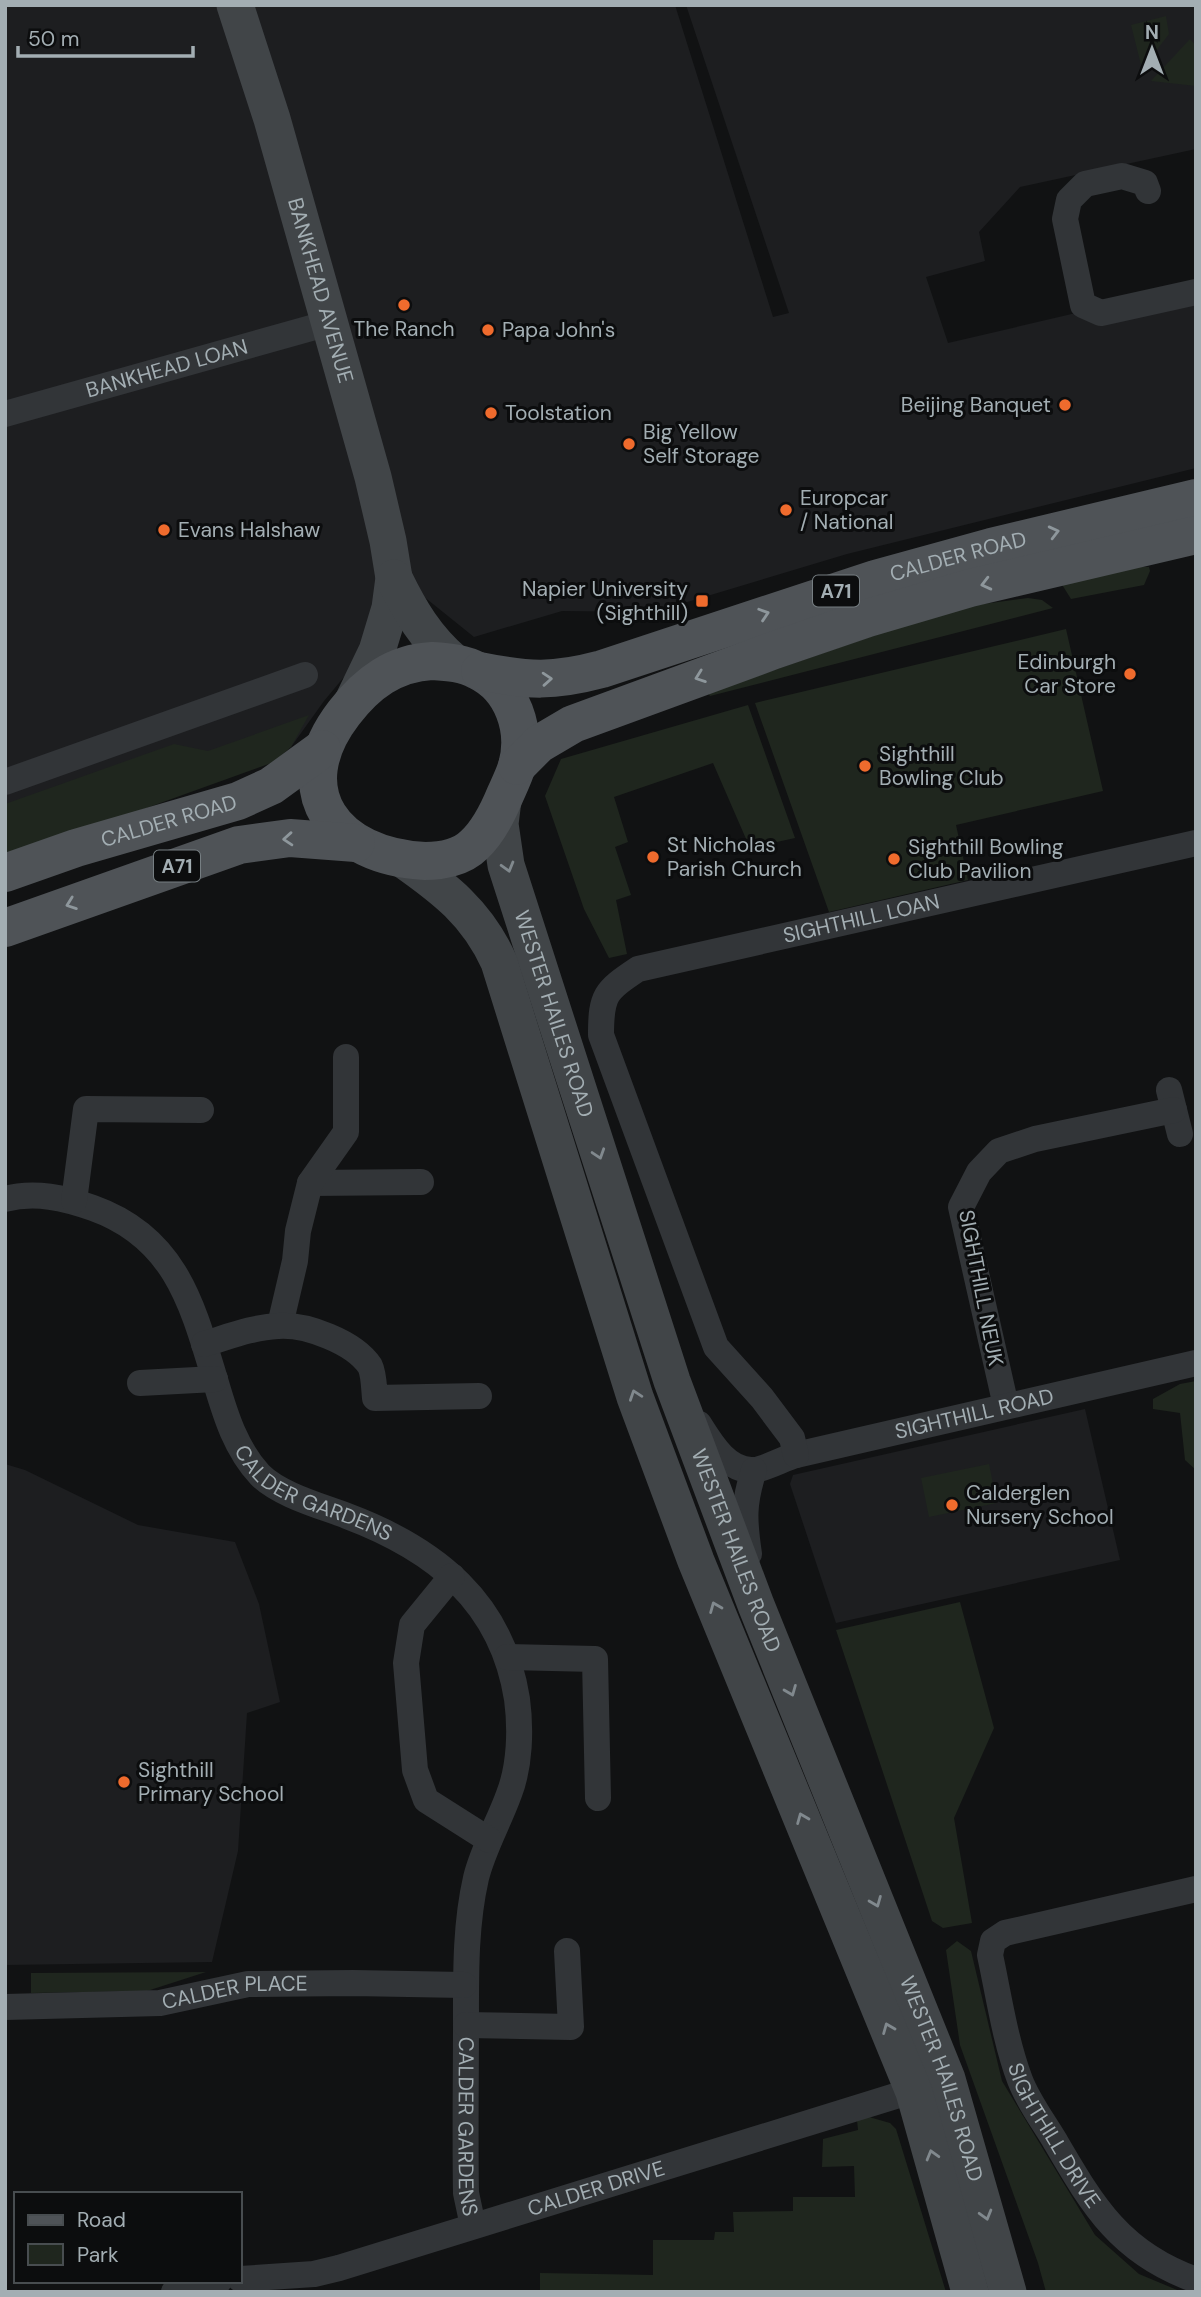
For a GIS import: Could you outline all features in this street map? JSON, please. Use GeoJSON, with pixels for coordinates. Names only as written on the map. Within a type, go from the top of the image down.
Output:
{"type":"FeatureCollection","features":[{"type":"Feature","properties":{"kind":"main road","name":"BANKHEAD AVENUE"},"geometry":{"type":"LineString","coordinates":[[235,5],[272,119],[379,497],[394,578],[425,633],[467,667]]}},
{"type":"Feature","properties":{"kind":"main road","name":"CALDER ROAD"},"geometry":{"type":"LineString","coordinates":[[467,667],[533,680],[573,677],[875,579],[991,547],[1196,498]]}},
{"type":"Feature","properties":{"kind":"main road","name":"CALDER ROAD"},"geometry":{"type":"LineString","coordinates":[[517,766],[539,744],[573,724],[868,618],[970,588],[1196,535]]}},
{"type":"Feature","properties":{"kind":"main road","name":"BANKHEAD AVENUE"},"geometry":{"type":"LineString","coordinates":[[352,703],[385,630],[394,578]]}},
{"type":"Feature","properties":{"kind":"main road","name":"A71"},"geometry":{"type":"LineString","coordinates":[[5,928],[239,845],[290,838],[356,843],[401,858],[427,861],[461,854],[474,845],[488,828],[517,766],[521,741],[519,721],[511,702],[497,686],[467,667],[416,662],[382,675],[352,703],[322,749],[318,785],[322,804],[331,821],[356,843]]}},
{"type":"Feature","properties":{"kind":"main road","name":"CALDER ROAD"},"geometry":{"type":"LineString","coordinates":[[5,873],[76,848],[238,801],[271,786],[322,749]]}},
{"type":"Feature","properties":{"kind":"main road","name":"WESTER HAILES ROAD"},"geometry":{"type":"LineString","coordinates":[[503,800],[500,824],[506,865],[672,1381],[756,1605],[947,2079],[1008,2292]]}},
{"type":"Feature","properties":{"kind":"main road","name":"WESTER HAILES ROAD"},"geometry":{"type":"LineString","coordinates":[[401,858],[459,902],[476,920],[499,962],[640,1410],[696,1561],[914,2092],[971,2292]]}},
{"type":"Feature","properties":{"kind":"street"},"geometry":{"type":"LineString","coordinates":[[1148,191],[1145,183],[1122,176],[1085,184],[1069,200],[1065,219],[1083,305],[1101,313],[1196,292]]}},
{"type":"Feature","properties":{"kind":"street","name":"BANKHEAD LOAN"},"geometry":{"type":"LineString","coordinates":[[5,414],[329,323]]}},
{"type":"Feature","properties":{"kind":"street"},"geometry":{"type":"LineString","coordinates":[[5,782],[305,676]]}},
{"type":"Feature","properties":{"kind":"street","name":"SIGHTHILL LOAN"},"geometry":{"type":"LineString","coordinates":[[612,986],[638,970],[1196,843]]}},
{"type":"Feature","properties":{"kind":"street","name":"WESTER HAILES ROAD"},"geometry":{"type":"LineString","coordinates":[[612,986],[601,1007],[601,1035],[716,1347],[762,1398],[792,1438],[796,1455]]}},
{"type":"Feature","properties":{"kind":"street"},"geometry":{"type":"LineString","coordinates":[[280,1325],[310,1183],[346,1132],[346,1057]]}},
{"type":"Feature","properties":{"kind":"street"},"geometry":{"type":"LineString","coordinates":[[74,1201],[86,1109],[201,1110]]}},
{"type":"Feature","properties":{"kind":"street","name":"SIGHTHILL NEUK"},"geometry":{"type":"LineString","coordinates":[[1006,1406],[961,1207],[979,1172],[999,1152],[1035,1139],[1174,1111]]}},
{"type":"Feature","properties":{"kind":"street"},"geometry":{"type":"LineString","coordinates":[[310,1183],[421,1182]]}},
{"type":"Feature","properties":{"kind":"street","name":"CALDER GARDENS"},"geometry":{"type":"LineString","coordinates":[[5,1199],[43,1195],[74,1201],[129,1224],[152,1242],[174,1271],[192,1309],[226,1418],[241,1451],[263,1478],[298,1498],[357,1520],[428,1557],[452,1576],[486,1613],[507,1657],[517,1700],[520,1741],[511,1791],[476,1877],[464,1985],[466,2193],[473,2226]]}},
{"type":"Feature","properties":{"kind":"street"},"geometry":{"type":"LineString","coordinates":[[204,1344],[246,1331],[280,1325],[320,1333],[351,1347],[371,1368],[375,1398],[479,1396]]}},
{"type":"Feature","properties":{"kind":"street","name":"SIGHTHILL ROAD"},"geometry":{"type":"LineString","coordinates":[[754,1470],[796,1455],[1196,1363]]}},
{"type":"Feature","properties":{"kind":"street"},"geometry":{"type":"LineString","coordinates":[[141,1383],[215,1379]]}},
{"type":"Feature","properties":{"kind":"street"},"geometry":{"type":"LineString","coordinates":[[672,1381],[716,1450],[734,1465],[754,1470],[744,1517],[756,1605]]}},
{"type":"Feature","properties":{"kind":"street"},"geometry":{"type":"LineString","coordinates":[[452,1576],[412,1625],[406,1664],[415,1770],[426,1800],[489,1840]]}},
{"type":"Feature","properties":{"kind":"street"},"geometry":{"type":"LineString","coordinates":[[507,1657],[595,1659],[598,1798]]}},
{"type":"Feature","properties":{"kind":"street","name":"SIGHTHILL DRIVE"},"geometry":{"type":"LineString","coordinates":[[1196,1889],[1005,1933],[993,1941],[990,1955],[1011,2052],[1021,2084],[1095,2207],[1116,2232],[1159,2264],[1196,2280]]}},
{"type":"Feature","properties":{"kind":"street","name":"CALDER GARDENS"},"geometry":{"type":"LineString","coordinates":[[466,2025],[570,2027],[567,1951]]}},
{"type":"Feature","properties":{"kind":"street","name":"CALDER PLACE"},"geometry":{"type":"LineString","coordinates":[[5,2007],[160,2003],[248,1984],[464,1985]]}},
{"type":"Feature","properties":{"kind":"street","name":"CALDER DRIVE"},"geometry":{"type":"LineString","coordinates":[[242,2279],[314,2274],[339,2268],[914,2092],[947,2079]]}},
{"type":"Feature","properties":{"kind":"street"},"geometry":{"type":"LineString","coordinates":[[174,2292],[211,2283]]}},
{"type":"Feature","properties":{"kind":"shaded area"},"geometry":{"type":"Polygon","coordinates":[[[5,5],[675,5],[773,317],[789,313],[686,5],[1196,5],[1196,149],[1020,187],[979,232],[985,261],[926,277],[948,343],[1196,285],[1196,468],[847,554],[654,612],[562,611],[474,637],[392,571],[359,659],[291,747],[5,859],[5,5]]]}},
{"type":"Feature","properties":{"kind":"shaded area","name":"Calderglen Nursery School"},"geometry":{"type":"Polygon","coordinates":[[[1085,1409],[1120,1560],[836,1623],[790,1484],[793,1475],[1085,1409]]]}},
{"type":"Feature","properties":{"kind":"shaded area","name":"Sighthill Primary School"},"geometry":{"type":"Polygon","coordinates":[[[5,1464],[25,1470],[138,1525],[235,1542],[259,1604],[280,1702],[247,1713],[238,1851],[212,1962],[5,1965],[5,1464]]]}},
{"type":"Feature","properties":{"kind":"green space"},"geometry":{"type":"Polygon","coordinates":[[[1166,16],[1169,34],[1142,69],[1131,25],[1166,16]]]}},
{"type":"Feature","properties":{"kind":"green space"},"geometry":{"type":"Polygon","coordinates":[[[1190,39],[1196,46],[1196,86],[1151,81],[1190,39]]]}},
{"type":"Feature","properties":{"kind":"green space"},"geometry":{"type":"Polygon","coordinates":[[[1130,567],[1149,567],[1144,585],[1071,599],[1061,583],[1130,567]]]}},
{"type":"Feature","properties":{"kind":"green space"},"geometry":{"type":"Polygon","coordinates":[[[1028,598],[1042,600],[1053,608],[710,696],[708,693],[954,608],[1028,598]]]}},
{"type":"Feature","properties":{"kind":"green space"},"geometry":{"type":"Polygon","coordinates":[[[1066,629],[1103,791],[956,825],[968,880],[829,912],[755,703],[1066,629]]]}},
{"type":"Feature","properties":{"kind":"green space"},"geometry":{"type":"Polygon","coordinates":[[[748,705],[795,838],[750,848],[713,763],[614,797],[628,842],[615,847],[631,895],[616,900],[627,954],[609,958],[584,909],[545,796],[561,759],[748,705]]]}},
{"type":"Feature","properties":{"kind":"green space"},"geometry":{"type":"Polygon","coordinates":[[[309,715],[291,747],[274,762],[5,859],[5,804],[174,744],[208,751],[309,715]]]}},
{"type":"Feature","properties":{"kind":"green space"},"geometry":{"type":"Polygon","coordinates":[[[1196,1381],[1196,1470],[1185,1460],[1180,1413],[1153,1409],[1153,1399],[1180,1384],[1196,1381]]]}},
{"type":"Feature","properties":{"kind":"green space"},"geometry":{"type":"Polygon","coordinates":[[[989,1464],[997,1503],[929,1517],[921,1478],[989,1464]]]}},
{"type":"Feature","properties":{"kind":"green space"},"geometry":{"type":"Polygon","coordinates":[[[960,1602],[994,1728],[954,1818],[972,1923],[943,1928],[932,1921],[836,1630],[960,1602]]]}},
{"type":"Feature","properties":{"kind":"green space"},"geometry":{"type":"Polygon","coordinates":[[[957,1941],[971,1951],[1002,2081],[1095,2235],[1139,2274],[1182,2292],[1046,2292],[960,2045],[946,1950],[957,1941]]]}},
{"type":"Feature","properties":{"kind":"green space"},"geometry":{"type":"Polygon","coordinates":[[[206,1972],[147,1991],[31,1993],[31,1973],[206,1972]]]}},
{"type":"Feature","properties":{"kind":"green space"},"geometry":{"type":"Polygon","coordinates":[[[869,2117],[890,2123],[896,2129],[946,2292],[540,2292],[540,2273],[653,2275],[653,2240],[714,2240],[715,2232],[734,2232],[733,2212],[793,2211],[793,2197],[855,2197],[854,2166],[822,2167],[823,2139],[858,2130],[857,2120],[869,2117]]]}},
{"type":"Feature","properties":{"kind":"place","name":"The Ranch"},"geometry":{"type":"Point","coordinates":[404,305]}},
{"type":"Feature","properties":{"kind":"place","name":"Papa John's"},"geometry":{"type":"Point","coordinates":[488,330]}},
{"type":"Feature","properties":{"kind":"place","name":"Beijing Banquet"},"geometry":{"type":"Point","coordinates":[1065,405]}},
{"type":"Feature","properties":{"kind":"place","name":"Toolstation"},"geometry":{"type":"Point","coordinates":[491,413]}},
{"type":"Feature","properties":{"kind":"place","name":"Big Yellow Self Storage"},"geometry":{"type":"Point","coordinates":[629,444]}},
{"type":"Feature","properties":{"kind":"place","name":"Europcar / National"},"geometry":{"type":"Point","coordinates":[786,510]}},
{"type":"Feature","properties":{"kind":"place","name":"Evans Halshaw"},"geometry":{"type":"Point","coordinates":[164,530]}},
{"type":"Feature","properties":{"kind":"place","name":"Napier University (Sighthill)"},"geometry":{"type":"Point","coordinates":[702,601]}},
{"type":"Feature","properties":{"kind":"place","name":"Edinburgh Car Store"},"geometry":{"type":"Point","coordinates":[1130,674]}},
{"type":"Feature","properties":{"kind":"place","name":"Sighthill Bowling Club"},"geometry":{"type":"Point","coordinates":[865,766]}},
{"type":"Feature","properties":{"kind":"place","name":"St Nicholas Parish Church"},"geometry":{"type":"Point","coordinates":[653,857]}},
{"type":"Feature","properties":{"kind":"place","name":"Sighthill Bowling Club Pavilion"},"geometry":{"type":"Point","coordinates":[894,859]}},
{"type":"Feature","properties":{"kind":"place","name":"Calderglen Nursery School"},"geometry":{"type":"Point","coordinates":[952,1505]}},
{"type":"Feature","properties":{"kind":"place","name":"Sighthill Primary School"},"geometry":{"type":"Point","coordinates":[124,1782]}}]}
